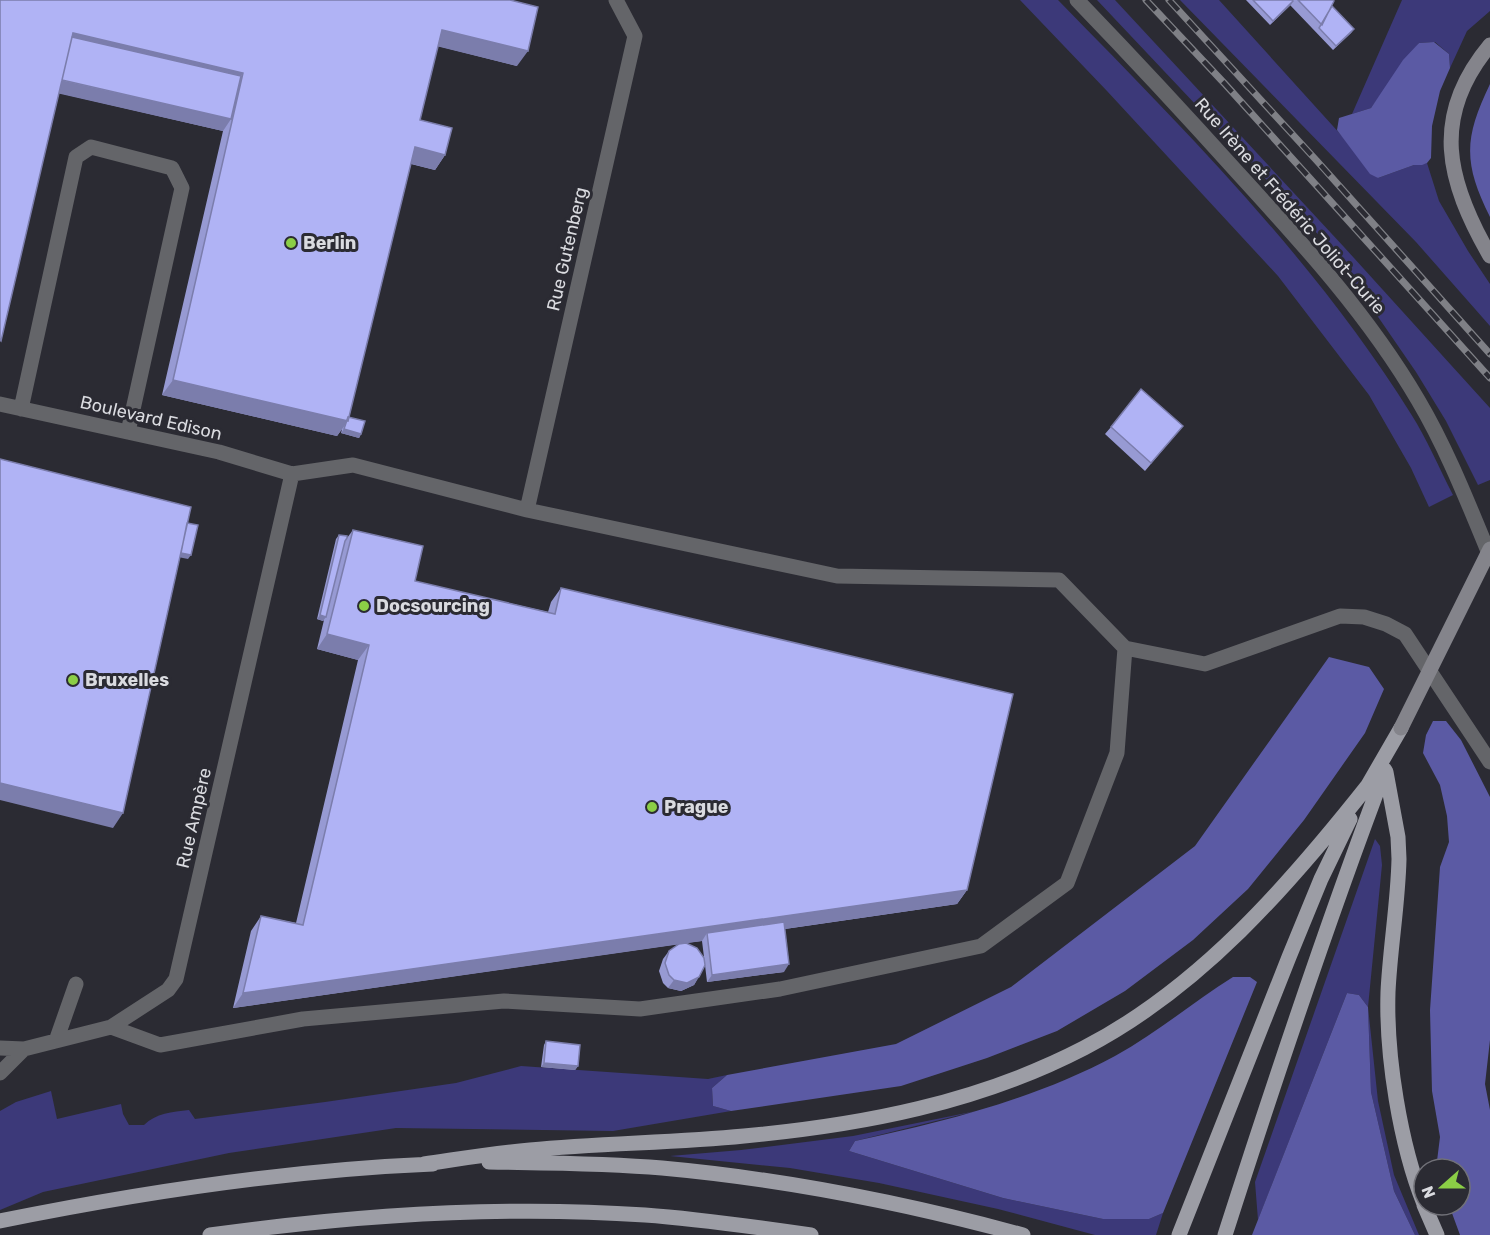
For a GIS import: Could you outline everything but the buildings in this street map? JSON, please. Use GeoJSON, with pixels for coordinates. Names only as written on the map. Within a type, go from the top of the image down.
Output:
{"type":"FeatureCollection","features":[{"type":"Feature","properties":{"kind":"main road"},"geometry":{"type":"LineString","coordinates":[[1490,45],[1466,78],[1460,91],[1451,133],[1451,150],[1460,188],[1490,256]]}},
{"type":"Feature","properties":{"kind":"main road"},"geometry":{"type":"LineString","coordinates":[[1179,1235],[1321,879],[1369,784],[1401,728],[1490,549]]}},
{"type":"Feature","properties":{"kind":"main road"},"geometry":{"type":"LineString","coordinates":[[1225,1235],[1290,1037],[1401,728]]}},
{"type":"Feature","properties":{"kind":"main road"},"geometry":{"type":"LineString","coordinates":[[1385,770],[1398,837],[1399,859],[1388,993],[1390,1047],[1394,1084],[1412,1162]]}},
{"type":"Feature","properties":{"kind":"main road"},"geometry":{"type":"LineString","coordinates":[[424,1164],[530,1150],[668,1143],[810,1129],[909,1112],[989,1089],[1015,1079],[1075,1053],[1107,1035],[1155,1003],[1201,967],[1282,887],[1328,836],[1369,784]]}},
{"type":"Feature","properties":{"kind":"main road"},"geometry":{"type":"LineString","coordinates":[[0,1221],[216,1183],[321,1171],[424,1164],[558,1163],[690,1171],[783,1184],[877,1200],[1023,1235]]}},
{"type":"Feature","properties":{"kind":"main road"},"geometry":{"type":"LineString","coordinates":[[210,1235],[351,1218],[500,1211],[646,1215],[811,1235]]}},
{"type":"Feature","properties":{"kind":"main road"},"geometry":{"type":"LineString","coordinates":[[1429,1217],[1437,1235]]}},
{"type":"Feature","properties":{"kind":"street","name":"Rue Gutenberg"},"geometry":{"type":"LineString","coordinates":[[527,510],[635,36],[616,0]]}},
{"type":"Feature","properties":{"kind":"street","name":"Rue Irène et Frédéric Joliot-Curie"},"geometry":{"type":"LineString","coordinates":[[1077,0],[1265,201],[1332,278],[1364,320],[1406,381],[1428,418],[1490,556]]}},
{"type":"Feature","properties":{"kind":"street"},"geometry":{"type":"LineString","coordinates":[[21,409],[76,157],[91,147],[172,168],[182,188],[128,432]]}},
{"type":"Feature","properties":{"kind":"street","name":"Boulevard Edison"},"geometry":{"type":"LineString","coordinates":[[0,404],[219,452],[292,474]]}},
{"type":"Feature","properties":{"kind":"street"},"geometry":{"type":"LineString","coordinates":[[292,474],[353,465],[527,510],[837,576],[1059,580],[1125,648],[1205,663],[1337,617],[1364,616],[1405,634],[1490,762]]}},
{"type":"Feature","properties":{"kind":"street","name":"Rue Ampère"},"geometry":{"type":"LineString","coordinates":[[0,1048],[24,1049],[111,1027],[168,990],[176,979],[292,474]]}},
{"type":"Feature","properties":{"kind":"street"},"geometry":{"type":"LineString","coordinates":[[111,1027],[160,1045],[303,1019],[504,1001],[640,1009],[780,989],[981,946],[1067,883],[1117,753],[1125,648]]}},
{"type":"Feature","properties":{"kind":"street"},"geometry":{"type":"LineString","coordinates":[[56,1041],[76,984]]}},
{"type":"Feature","properties":{"kind":"street"},"geometry":{"type":"LineString","coordinates":[[0,1073],[24,1049]]}},
{"type":"Feature","properties":{"kind":"shaded area"},"geometry":{"type":"Polygon","coordinates":[[[1020,0],[1058,0],[1246,198],[1291,250],[1373,357],[1417,424],[1453,495],[1429,507],[1411,468],[1369,395],[1278,276],[1020,0]]]}},
{"type":"Feature","properties":{"kind":"shaded area"},"geometry":{"type":"Polygon","coordinates":[[[1097,0],[1115,0],[1490,408],[1490,480],[1478,485],[1446,421],[1416,372],[1330,247],[1097,0]]]}},
{"type":"Feature","properties":{"kind":"shaded area"},"geometry":{"type":"Polygon","coordinates":[[[1180,0],[1219,0],[1378,178],[1414,165],[1427,163],[1439,201],[1490,284],[1490,326],[1416,242],[1180,0]]]}},
{"type":"Feature","properties":{"kind":"shaded area"},"geometry":{"type":"Polygon","coordinates":[[[1402,0],[1490,0],[1490,11],[1467,31],[1450,68],[1449,54],[1435,42],[1419,43],[1371,108],[1352,114],[1402,0]]]}},
{"type":"Feature","properties":{"kind":"shaded area"},"geometry":{"type":"Polygon","coordinates":[[[1434,42],[1449,54],[1450,68],[1440,91],[1432,126],[1431,158],[1422,165],[1414,165],[1378,178],[1370,174],[1337,130],[1339,118],[1371,108],[1403,60],[1419,43],[1434,42]]]}},
{"type":"Feature","properties":{"kind":"shaded area"},"geometry":{"type":"Polygon","coordinates":[[[1490,84],[1490,217],[1475,181],[1470,150],[1475,120],[1490,84]]]}},
{"type":"Feature","properties":{"kind":"shaded area"},"geometry":{"type":"Polygon","coordinates":[[[1329,657],[1369,667],[1384,689],[1365,733],[1304,820],[1248,889],[1193,940],[1125,991],[1057,1031],[987,1058],[901,1086],[731,1111],[713,1106],[712,1088],[727,1075],[896,1044],[1011,987],[1195,846],[1329,657]]]}},
{"type":"Feature","properties":{"kind":"shaded area"},"geometry":{"type":"Polygon","coordinates":[[[1433,721],[1446,721],[1461,740],[1490,797],[1490,1040],[1485,1084],[1490,1110],[1490,1235],[1460,1235],[1453,1217],[1472,1217],[1472,1157],[1438,1157],[1440,1137],[1432,1091],[1430,1010],[1440,867],[1449,842],[1447,816],[1440,785],[1423,753],[1426,735],[1433,721]]]}},
{"type":"Feature","properties":{"kind":"shaded area"},"geometry":{"type":"Polygon","coordinates":[[[1375,839],[1380,846],[1382,865],[1368,1007],[1359,995],[1347,993],[1258,1220],[1255,1182],[1375,839]]]}},
{"type":"Feature","properties":{"kind":"shaded area"},"geometry":{"type":"Polygon","coordinates":[[[1233,977],[1250,977],[1257,982],[1163,1213],[1149,1219],[1103,1219],[1003,1198],[849,1151],[855,1141],[988,1108],[1085,1071],[1130,1047],[1233,977]]]}},
{"type":"Feature","properties":{"kind":"shaded area"},"geometry":{"type":"Polygon","coordinates":[[[1347,993],[1359,995],[1368,1007],[1371,1092],[1394,1191],[1415,1235],[1252,1235],[1347,993]]]}},
{"type":"Feature","properties":{"kind":"shaded area"},"geometry":{"type":"Polygon","coordinates":[[[1368,1007],[1378,1101],[1394,1175],[1419,1235],[1415,1235],[1394,1191],[1371,1092],[1368,1007]]]}},
{"type":"Feature","properties":{"kind":"shaded area"},"geometry":{"type":"Polygon","coordinates":[[[521,1066],[708,1079],[727,1075],[712,1088],[713,1106],[731,1111],[613,1131],[396,1128],[229,1153],[43,1192],[0,1210],[0,1111],[16,1102],[51,1091],[57,1119],[121,1104],[129,1125],[144,1125],[159,1116],[176,1112],[189,1110],[195,1119],[325,1102],[456,1083],[521,1066]]]}},
{"type":"Feature","properties":{"kind":"shaded area"},"geometry":{"type":"Polygon","coordinates":[[[976,1111],[855,1141],[849,1151],[1003,1198],[1103,1219],[1149,1219],[1163,1213],[1156,1235],[1095,1235],[998,1209],[879,1183],[790,1168],[670,1156],[853,1136],[976,1111]]]}},
{"type":"Feature","properties":{"kind":"railway"},"geometry":{"type":"LineString","coordinates":[[1146,0],[1225,84],[1490,378]]}},
{"type":"Feature","properties":{"kind":"railway"},"geometry":{"type":"LineString","coordinates":[[1169,0],[1490,354]]}},
{"type":"Feature","properties":{"kind":"place","name":"Berlin"},"geometry":{"type":"Point","coordinates":[291,243]}},
{"type":"Feature","properties":{"kind":"place","name":"Docsourcing"},"geometry":{"type":"Point","coordinates":[364,606]}},
{"type":"Feature","properties":{"kind":"place","name":"Bruxelles"},"geometry":{"type":"Point","coordinates":[73,680]}},
{"type":"Feature","properties":{"kind":"place","name":"Prague"},"geometry":{"type":"Point","coordinates":[652,807]}}]}
